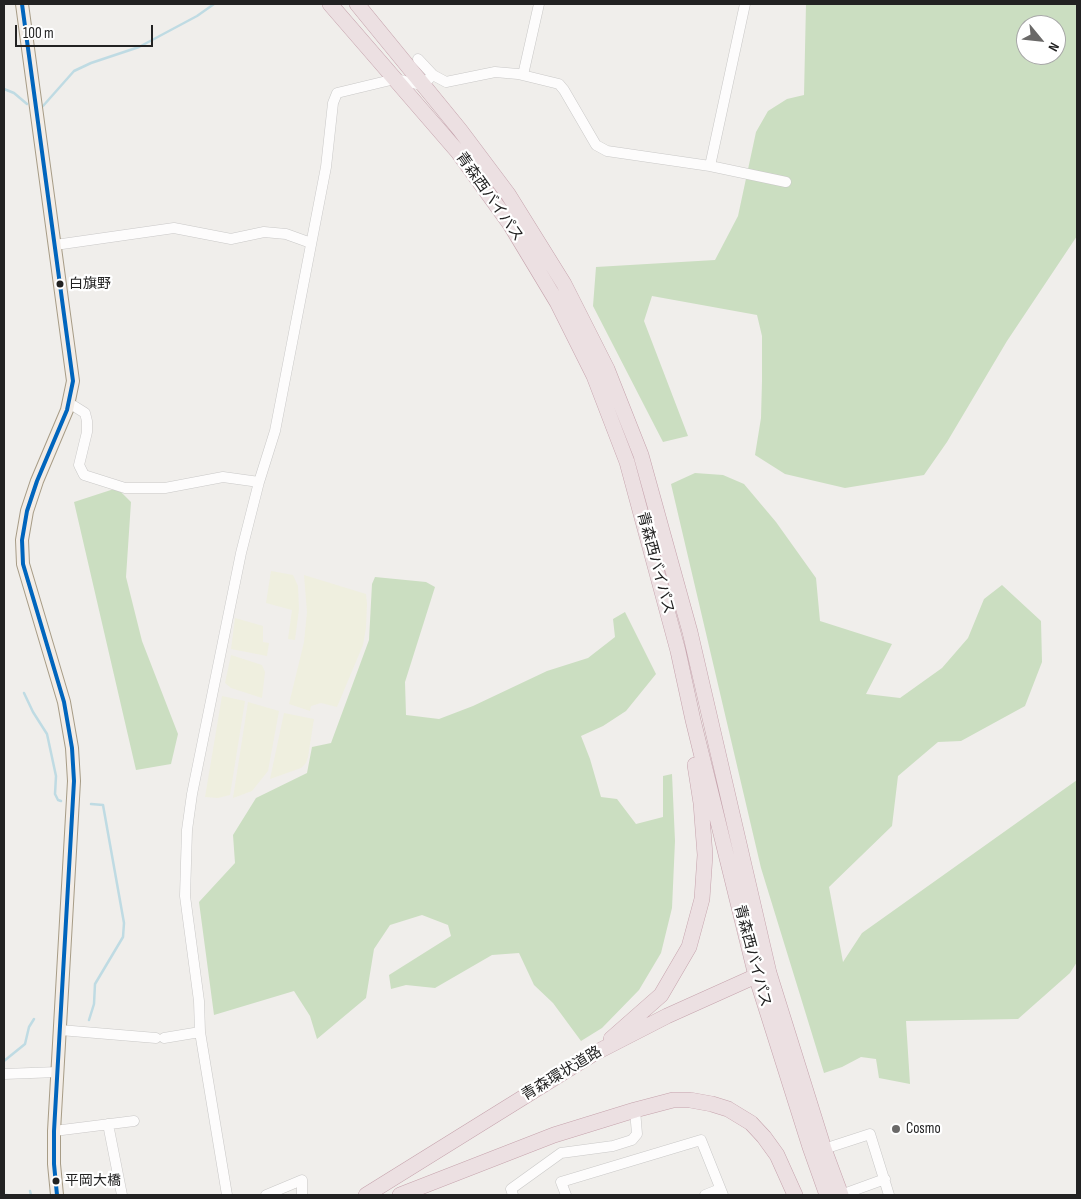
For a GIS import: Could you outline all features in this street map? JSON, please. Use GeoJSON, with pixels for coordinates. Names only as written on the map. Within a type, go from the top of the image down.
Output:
{"type":"FeatureCollection","features":[{"type":"Feature","properties":{"kind":"highway","name":"青森西バイパス"},"geometry":{"type":"LineString","coordinates":[[330,4],[458,152],[510,224],[557,302],[590,368],[628,462],[678,651],[696,730],[762,975],[810,1147],[828,1195]]}},
{"type":"Feature","properties":{"kind":"highway","name":"青森西バイパス"},"geometry":{"type":"LineString","coordinates":[[357,4],[427,80],[460,130],[508,194],[564,284],[607,369],[641,455],[690,632],[762,975],[841,1195]]}},
{"type":"Feature","properties":{"kind":"highway"},"geometry":{"type":"LineString","coordinates":[[593,1054],[661,995],[689,948],[702,899],[705,855],[701,803],[678,651]]}},
{"type":"Feature","properties":{"kind":"highway","name":"青森環状道路"},"geometry":{"type":"LineString","coordinates":[[366,1195],[593,1054],[667,1016],[762,975]]}},
{"type":"Feature","properties":{"kind":"highway"},"geometry":{"type":"LineString","coordinates":[[400,1195],[554,1135],[673,1100],[690,1100],[728,1109],[751,1123],[777,1155],[796,1195]]}},
{"type":"Feature","properties":{"kind":"main road"},"geometry":{"type":"LineString","coordinates":[[22,4],[73,381],[68,406],[37,481],[22,540],[23,564],[64,702],[72,748],[74,781],[54,1131],[54,1164],[57,1195]]}},
{"type":"Feature","properties":{"kind":"street"},"geometry":{"type":"LineString","coordinates":[[523,75],[539,4]]}},
{"type":"Feature","properties":{"kind":"street"},"geometry":{"type":"LineString","coordinates":[[710,166],[745,4]]}},
{"type":"Feature","properties":{"kind":"street"},"geometry":{"type":"LineString","coordinates":[[418,59],[427,80]]}},
{"type":"Feature","properties":{"kind":"street"},"geometry":{"type":"LineString","coordinates":[[228,1195],[200,1032],[199,1001],[186,896],[187,830],[192,794],[231,600],[259,482],[275,431],[326,167],[333,103],[337,93],[395,79],[446,82],[495,72],[523,75],[559,84],[596,145],[607,151],[710,166],[786,182]]}},
{"type":"Feature","properties":{"kind":"street"},"geometry":{"type":"LineString","coordinates":[[55,245],[174,228],[231,239],[264,232],[286,234],[312,243]]}},
{"type":"Feature","properties":{"kind":"street"},"geometry":{"type":"LineString","coordinates":[[68,406],[85,413],[87,421],[87,432],[79,465],[84,475],[125,488],[165,488],[223,477],[259,482]]}},
{"type":"Feature","properties":{"kind":"street"},"geometry":{"type":"LineString","coordinates":[[60,1030],[160,1038],[200,1032]]}},
{"type":"Feature","properties":{"kind":"street"},"geometry":{"type":"LineString","coordinates":[[4,1074],[58,1072]]}},
{"type":"Feature","properties":{"kind":"street"},"geometry":{"type":"LineString","coordinates":[[513,1195],[511,1189],[562,1154],[613,1146],[632,1140],[637,1134],[635,1110]]}},
{"type":"Feature","properties":{"kind":"street"},"geometry":{"type":"LineString","coordinates":[[54,1131],[134,1121]]}},
{"type":"Feature","properties":{"kind":"street"},"geometry":{"type":"LineString","coordinates":[[108,1124],[122,1195]]}},
{"type":"Feature","properties":{"kind":"street"},"geometry":{"type":"LineString","coordinates":[[824,1149],[870,1134],[889,1195]]}},
{"type":"Feature","properties":{"kind":"street"},"geometry":{"type":"LineString","coordinates":[[566,1195],[561,1182],[701,1140],[721,1192],[705,1195]]}},
{"type":"Feature","properties":{"kind":"street"},"geometry":{"type":"LineString","coordinates":[[841,1195],[884,1179]]}},
{"type":"Feature","properties":{"kind":"street"},"geometry":{"type":"LineString","coordinates":[[266,1195],[302,1180],[302,1195]]}},
{"type":"Feature","properties":{"kind":"green space"},"geometry":{"type":"Polygon","coordinates":[[[806,4],[1077,4],[1077,236],[1007,341],[947,442],[924,475],[845,488],[785,474],[755,455],[761,418],[762,381],[762,336],[757,315],[652,296],[644,321],[688,436],[663,442],[593,306],[596,267],[715,260],[738,216],[756,132],[768,111],[787,99],[804,95],[806,4]]]}},
{"type":"Feature","properties":{"kind":"green space"},"geometry":{"type":"Polygon","coordinates":[[[695,473],[723,475],[744,484],[776,522],[816,578],[820,621],[892,644],[866,694],[900,698],[942,668],[968,638],[984,599],[1002,585],[1041,621],[1042,662],[1025,706],[961,741],[938,742],[898,776],[892,826],[829,887],[843,962],[862,933],[1077,780],[1077,962],[1070,973],[1018,1019],[906,1021],[910,1084],[879,1078],[876,1059],[861,1057],[842,1067],[824,1073],[761,868],[671,484],[695,473]]]}},
{"type":"Feature","properties":{"kind":"green space"},"geometry":{"type":"Polygon","coordinates":[[[117,488],[131,502],[126,577],[142,641],[178,734],[171,764],[136,770],[74,502],[117,488]]]}},
{"type":"Feature","properties":{"kind":"green space"},"geometry":{"type":"Polygon","coordinates":[[[271,571],[293,575],[298,586],[299,609],[295,640],[288,639],[292,610],[266,603],[271,571]]]}},
{"type":"Feature","properties":{"kind":"green space"},"geometry":{"type":"Polygon","coordinates":[[[304,575],[366,594],[367,604],[363,645],[337,707],[321,703],[311,706],[310,711],[289,704],[304,642],[307,612],[304,575]]]}},
{"type":"Feature","properties":{"kind":"green space"},"geometry":{"type":"Polygon","coordinates":[[[375,577],[426,582],[435,587],[405,682],[406,715],[439,719],[473,706],[547,671],[588,658],[615,637],[613,619],[625,612],[656,674],[626,711],[603,726],[581,736],[601,797],[617,799],[636,824],[663,817],[663,776],[672,774],[675,841],[672,908],[661,953],[639,990],[602,1028],[581,1041],[553,1003],[534,985],[519,953],[492,955],[435,988],[406,985],[391,989],[389,975],[451,936],[448,925],[422,915],[390,925],[374,949],[366,998],[317,1039],[310,1016],[294,991],[214,1015],[199,902],[235,863],[233,835],[256,798],[307,773],[312,747],[331,743],[369,640],[372,584],[375,577]]]}},
{"type":"Feature","properties":{"kind":"green space"},"geometry":{"type":"Polygon","coordinates":[[[235,618],[263,626],[263,642],[269,643],[267,656],[231,649],[235,618]]]}},
{"type":"Feature","properties":{"kind":"green space"},"geometry":{"type":"Polygon","coordinates":[[[231,655],[262,665],[265,672],[262,698],[231,688],[225,683],[231,655]]]}},
{"type":"Feature","properties":{"kind":"green space"},"geometry":{"type":"Polygon","coordinates":[[[222,696],[245,701],[230,795],[218,798],[205,797],[222,696]]]}},
{"type":"Feature","properties":{"kind":"green space"},"geometry":{"type":"Polygon","coordinates":[[[248,702],[279,711],[268,771],[252,791],[233,798],[248,702]]]}},
{"type":"Feature","properties":{"kind":"green space"},"geometry":{"type":"Polygon","coordinates":[[[284,713],[314,719],[308,757],[306,763],[301,768],[270,779],[284,713]]]}},
{"type":"Feature","properties":{"kind":"waterway"},"geometry":{"type":"LineString","coordinates":[[43,106],[74,71],[91,63],[139,47],[197,16],[214,4]]}},
{"type":"Feature","properties":{"kind":"waterway"},"geometry":{"type":"LineString","coordinates":[[4,89],[14,93],[27,104]]}},
{"type":"Feature","properties":{"kind":"waterway"},"geometry":{"type":"LineString","coordinates":[[24,693],[47,734],[56,776],[55,794],[58,800],[61,801]]}},
{"type":"Feature","properties":{"kind":"waterway"},"geometry":{"type":"LineString","coordinates":[[89,1020],[94,1004],[95,984],[123,937],[124,923],[103,805],[91,804]]}},
{"type":"Feature","properties":{"kind":"waterway"},"geometry":{"type":"LineString","coordinates":[[4,1061],[25,1044],[29,1027],[34,1019]]}},
{"type":"Feature","properties":{"kind":"waterway"},"geometry":{"type":"LineString","coordinates":[[30,1191],[31,1195]]}},
{"type":"Feature","properties":{"kind":"transit line"},"geometry":{"type":"LineString","coordinates":[[22,4],[73,381],[67,410],[37,481],[27,511],[22,540],[23,564],[64,702],[72,748],[74,781],[54,1131],[54,1164],[57,1195]]}},
{"type":"Feature","properties":{"kind":"place","name":"白旗野"},"geometry":{"type":"Point","coordinates":[60,284]}},
{"type":"Feature","properties":{"kind":"place","name":"Cosmo"},"geometry":{"type":"Point","coordinates":[896,1129]}},
{"type":"Feature","properties":{"kind":"place","name":"平岡大橋"},"geometry":{"type":"Point","coordinates":[56,1181]}}]}
